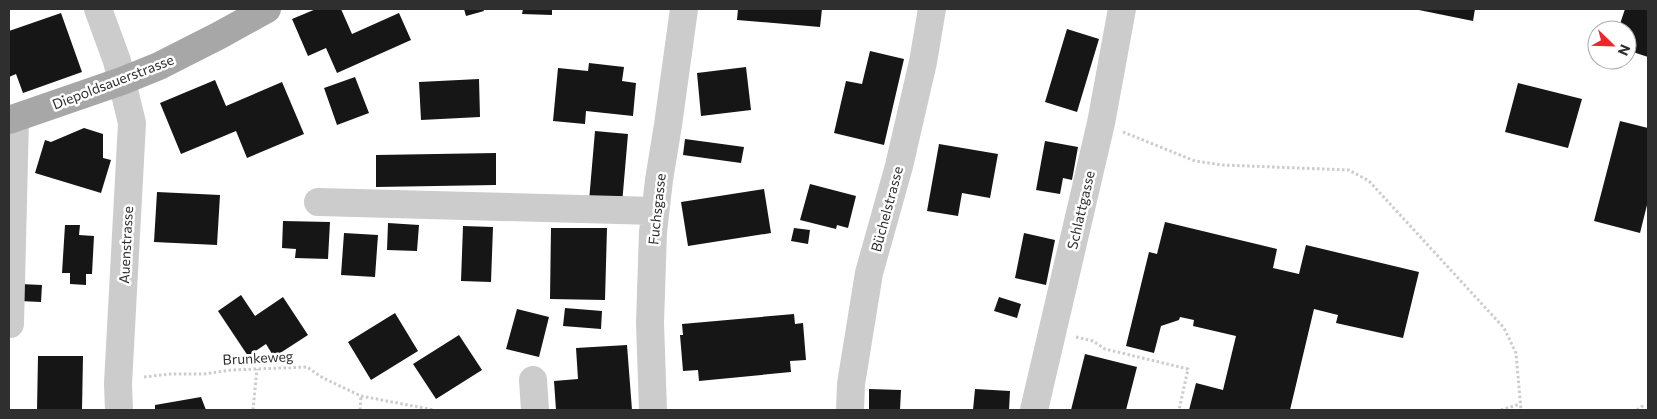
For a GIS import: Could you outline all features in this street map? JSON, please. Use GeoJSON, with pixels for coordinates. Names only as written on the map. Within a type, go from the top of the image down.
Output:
{"type":"FeatureCollection","features":[{"type":"Feature","properties":{"kind":"main road","name":"Diepoldsauerstrasse"},"geometry":{"type":"LineString","coordinates":[[12,120],[122,81],[176,57],[267,9]]}},
{"type":"Feature","properties":{"kind":"street","name":"Auenstrasse"},"geometry":{"type":"LineString","coordinates":[[98,9],[117,61],[132,123],[118,410]]}},
{"type":"Feature","properties":{"kind":"street","name":"Fuchsgasse"},"geometry":{"type":"LineString","coordinates":[[653,410],[650,323],[655,211],[684,9]]}},
{"type":"Feature","properties":{"kind":"street","name":"Büchelstrasse"},"geometry":{"type":"LineString","coordinates":[[850,410],[851,384],[867,283],[899,166],[923,62],[932,9]]}},
{"type":"Feature","properties":{"kind":"street","name":"Schlattgasse"},"geometry":{"type":"LineString","coordinates":[[1034,410],[1101,123],[1122,9]]}},
{"type":"Feature","properties":{"kind":"street"},"geometry":{"type":"LineString","coordinates":[[10,324],[12,120]]}},
{"type":"Feature","properties":{"kind":"street"},"geometry":{"type":"LineString","coordinates":[[318,202],[655,211]]}},
{"type":"Feature","properties":{"kind":"street"},"geometry":{"type":"LineString","coordinates":[[533,380],[535,410]]}},
{"type":"Feature","properties":{"kind":"path"},"geometry":{"type":"LineString","coordinates":[[1101,123],[1195,161],[1223,165],[1349,170],[1369,181],[1504,328],[1516,353],[1521,410]]}},
{"type":"Feature","properties":{"kind":"path"},"geometry":{"type":"LineString","coordinates":[[1093,341],[1105,348],[1188,369],[1179,410]]}},
{"type":"Feature","properties":{"kind":"path","name":"Brunkeweg"},"geometry":{"type":"LineString","coordinates":[[141,376],[307,367],[323,378],[361,396],[434,410]]}},
{"type":"Feature","properties":{"kind":"path"},"geometry":{"type":"LineString","coordinates":[[253,410],[257,369]]}},
{"type":"Feature","properties":{"kind":"path"},"geometry":{"type":"LineString","coordinates":[[360,410],[361,396]]}},
{"type":"Feature","properties":{"kind":"path"},"geometry":{"type":"LineString","coordinates":[[1501,410],[1520,404]]}},
{"type":"Feature","properties":{"kind":"path"},"geometry":{"type":"LineString","coordinates":[[1637,410],[1644,405]]}},
{"type":"Feature","properties":{"kind":"building"},"geometry":{"type":"Polygon","coordinates":[[[316,9],[341,9],[352,34],[399,13],[411,40],[337,73],[326,48],[308,56],[292,19],[316,9]]]}},
{"type":"Feature","properties":{"kind":"building"},"geometry":{"type":"Polygon","coordinates":[[[464,9],[483,9],[484,11],[466,16],[464,9]]]}},
{"type":"Feature","properties":{"kind":"building"},"geometry":{"type":"Polygon","coordinates":[[[523,9],[552,9],[552,15],[522,14],[523,9]]]}},
{"type":"Feature","properties":{"kind":"building"},"geometry":{"type":"Polygon","coordinates":[[[738,9],[822,9],[820,27],[737,20],[738,9]]]}},
{"type":"Feature","properties":{"kind":"building"},"geometry":{"type":"Polygon","coordinates":[[[1414,9],[1475,9],[1473,21],[1414,9]]]}},
{"type":"Feature","properties":{"kind":"building"},"geometry":{"type":"Polygon","coordinates":[[[1625,9],[1648,9],[1648,57],[1637,53],[1637,20],[1621,20],[1625,9]]]}},
{"type":"Feature","properties":{"kind":"building"},"geometry":{"type":"Polygon","coordinates":[[[61,13],[82,72],[23,93],[16,74],[9,77],[9,31],[61,13]]]}},
{"type":"Feature","properties":{"kind":"building"},"geometry":{"type":"Polygon","coordinates":[[[1067,29],[1099,39],[1077,112],[1045,102],[1067,29]]]}},
{"type":"Feature","properties":{"kind":"building"},"geometry":{"type":"Polygon","coordinates":[[[870,51],[904,59],[884,145],[834,133],[846,81],[862,84],[870,51]]]}},
{"type":"Feature","properties":{"kind":"building"},"geometry":{"type":"Polygon","coordinates":[[[589,63],[624,67],[622,81],[636,83],[633,116],[586,111],[585,124],[553,121],[558,68],[588,71],[589,63]]]}},
{"type":"Feature","properties":{"kind":"building"},"geometry":{"type":"Polygon","coordinates":[[[746,67],[751,110],[701,116],[697,73],[746,67]]]}},
{"type":"Feature","properties":{"kind":"building"},"geometry":{"type":"Polygon","coordinates":[[[355,77],[369,113],[337,125],[324,88],[355,77]]]}},
{"type":"Feature","properties":{"kind":"building"},"geometry":{"type":"Polygon","coordinates":[[[479,79],[480,117],[421,120],[419,82],[479,79]]]}},
{"type":"Feature","properties":{"kind":"building"},"geometry":{"type":"Polygon","coordinates":[[[215,80],[226,106],[282,82],[304,134],[247,158],[236,131],[181,154],[160,103],[215,80]]]}},
{"type":"Feature","properties":{"kind":"building"},"geometry":{"type":"Polygon","coordinates":[[[1518,83],[1582,99],[1568,148],[1505,132],[1518,83]]]}},
{"type":"Feature","properties":{"kind":"building"},"geometry":{"type":"Polygon","coordinates":[[[1620,121],[1648,128],[1648,201],[1640,233],[1594,221],[1620,121]]]}},
{"type":"Feature","properties":{"kind":"building"},"geometry":{"type":"Polygon","coordinates":[[[84,128],[103,134],[103,158],[111,160],[101,193],[35,173],[45,140],[51,142],[84,128]]]}},
{"type":"Feature","properties":{"kind":"building"},"geometry":{"type":"Polygon","coordinates":[[[595,131],[628,134],[622,204],[589,201],[595,131]]]}},
{"type":"Feature","properties":{"kind":"building"},"geometry":{"type":"Polygon","coordinates":[[[685,139],[744,147],[741,163],[683,155],[685,139]]]}},
{"type":"Feature","properties":{"kind":"building"},"geometry":{"type":"Polygon","coordinates":[[[1045,141],[1078,147],[1072,180],[1063,178],[1060,194],[1036,190],[1045,141]]]}},
{"type":"Feature","properties":{"kind":"building"},"geometry":{"type":"Polygon","coordinates":[[[939,144],[998,154],[990,198],[962,193],[958,216],[927,211],[939,144]]]}},
{"type":"Feature","properties":{"kind":"building"},"geometry":{"type":"Polygon","coordinates":[[[496,153],[496,185],[376,187],[376,155],[496,153]]]}},
{"type":"Feature","properties":{"kind":"building"},"geometry":{"type":"Polygon","coordinates":[[[810,184],[856,196],[848,228],[837,225],[836,229],[800,220],[810,184]]]}},
{"type":"Feature","properties":{"kind":"building"},"geometry":{"type":"Polygon","coordinates":[[[764,189],[771,233],[688,246],[681,202],[764,189]]]}},
{"type":"Feature","properties":{"kind":"building"},"geometry":{"type":"Polygon","coordinates":[[[157,192],[220,195],[217,245],[154,242],[157,192]]]}},
{"type":"Feature","properties":{"kind":"building"},"geometry":{"type":"Polygon","coordinates":[[[283,221],[330,222],[328,259],[295,258],[296,249],[282,248],[283,221]]]}},
{"type":"Feature","properties":{"kind":"building"},"geometry":{"type":"Polygon","coordinates":[[[1165,222],[1277,249],[1273,268],[1299,274],[1306,245],[1419,272],[1403,338],[1336,323],[1338,315],[1314,309],[1290,410],[1189,410],[1196,383],[1223,390],[1236,336],[1193,326],[1194,320],[1180,317],[1179,320],[1161,326],[1154,353],[1126,346],[1149,252],[1157,254],[1165,222]]]}},
{"type":"Feature","properties":{"kind":"building"},"geometry":{"type":"Polygon","coordinates":[[[388,223],[419,225],[417,251],[387,250],[388,223]]]}},
{"type":"Feature","properties":{"kind":"building"},"geometry":{"type":"Polygon","coordinates":[[[65,225],[80,225],[79,235],[94,236],[92,274],[86,274],[86,285],[70,284],[70,273],[62,273],[65,225]]]}},
{"type":"Feature","properties":{"kind":"building"},"geometry":{"type":"Polygon","coordinates":[[[463,226],[493,227],[491,282],[461,281],[463,226]]]}},
{"type":"Feature","properties":{"kind":"building"},"geometry":{"type":"Polygon","coordinates":[[[551,228],[607,228],[605,300],[550,299],[551,228]]]}},
{"type":"Feature","properties":{"kind":"building"},"geometry":{"type":"Polygon","coordinates":[[[794,228],[810,230],[808,244],[791,241],[794,228]]]}},
{"type":"Feature","properties":{"kind":"building"},"geometry":{"type":"Polygon","coordinates":[[[344,233],[378,235],[375,277],[341,275],[344,233]]]}},
{"type":"Feature","properties":{"kind":"building"},"geometry":{"type":"Polygon","coordinates":[[[1024,233],[1055,240],[1046,285],[1015,278],[1024,233]]]}},
{"type":"Feature","properties":{"kind":"building"},"geometry":{"type":"Polygon","coordinates":[[[20,284],[42,285],[41,302],[19,301],[20,284]]]}},
{"type":"Feature","properties":{"kind":"building"},"geometry":{"type":"Polygon","coordinates":[[[241,295],[255,316],[283,297],[308,335],[274,357],[266,344],[248,356],[218,311],[241,295]]]}},
{"type":"Feature","properties":{"kind":"building"},"geometry":{"type":"Polygon","coordinates":[[[999,297],[1021,304],[1017,318],[994,311],[999,297]]]}},
{"type":"Feature","properties":{"kind":"building"},"geometry":{"type":"Polygon","coordinates":[[[565,308],[602,311],[601,329],[563,326],[565,308]]]}},
{"type":"Feature","properties":{"kind":"building"},"geometry":{"type":"Polygon","coordinates":[[[517,309],[549,317],[539,357],[506,349],[517,309]]]}},
{"type":"Feature","properties":{"kind":"building"},"geometry":{"type":"Polygon","coordinates":[[[395,313],[418,351],[371,380],[348,342],[395,313]]]}},
{"type":"Feature","properties":{"kind":"building"},"geometry":{"type":"Polygon","coordinates":[[[794,314],[795,324],[803,323],[806,360],[790,361],[791,372],[699,381],[698,370],[683,371],[680,335],[683,335],[682,324],[794,314]]]}},
{"type":"Feature","properties":{"kind":"building"},"geometry":{"type":"Polygon","coordinates":[[[459,335],[482,370],[436,399],[413,364],[459,335]]]}},
{"type":"Feature","properties":{"kind":"building"},"geometry":{"type":"Polygon","coordinates":[[[627,345],[632,410],[556,410],[554,381],[578,379],[576,348],[627,345]]]}},
{"type":"Feature","properties":{"kind":"building"},"geometry":{"type":"Polygon","coordinates":[[[1085,354],[1137,367],[1126,410],[1071,410],[1085,354]]]}},
{"type":"Feature","properties":{"kind":"building"},"geometry":{"type":"Polygon","coordinates":[[[38,356],[83,356],[82,410],[37,410],[38,356]]]}},
{"type":"Feature","properties":{"kind":"building"},"geometry":{"type":"Polygon","coordinates":[[[869,389],[901,390],[900,410],[869,410],[869,389]]]}},
{"type":"Feature","properties":{"kind":"building"},"geometry":{"type":"Polygon","coordinates":[[[975,389],[1010,391],[1009,410],[973,410],[975,389]]]}},
{"type":"Feature","properties":{"kind":"building"},"geometry":{"type":"Polygon","coordinates":[[[201,397],[206,410],[155,410],[155,405],[201,397]]]}}]}
